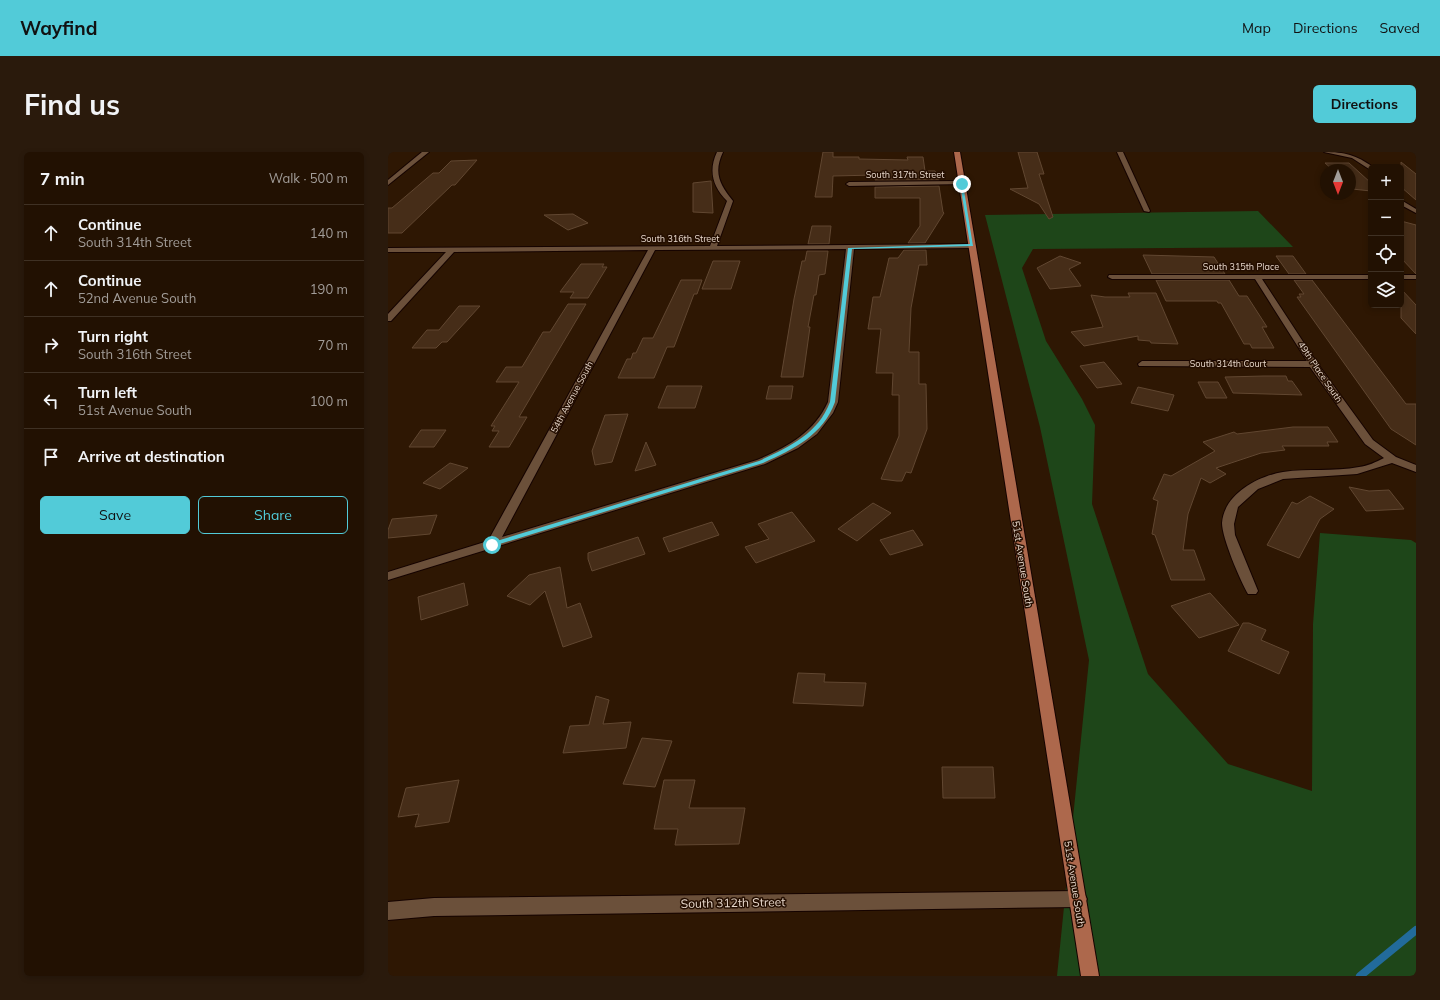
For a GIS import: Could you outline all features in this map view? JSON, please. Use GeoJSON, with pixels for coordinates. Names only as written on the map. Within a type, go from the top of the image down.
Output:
{"type":"FeatureCollection","features":[{"type":"Feature","properties":{"kind":"main road","name":"51st Avenue South"},"geometry":{"type":"LineString","coordinates":[[957,152],[1090,976]]}},
{"type":"Feature","properties":{"kind":"street"},"geometry":{"type":"LineString","coordinates":[[388,183],[426,152]]}},
{"type":"Feature","properties":{"kind":"street"},"geometry":{"type":"LineString","coordinates":[[713,248],[730,201],[717,183],[716,170],[720,152]]}},
{"type":"Feature","properties":{"kind":"street"},"geometry":{"type":"LineString","coordinates":[[1120,152],[1147,211]]}},
{"type":"Feature","properties":{"kind":"street"},"geometry":{"type":"LineString","coordinates":[[1327,152],[1354,157],[1368,166]]}},
{"type":"Feature","properties":{"kind":"street","name":"South 317th Street"},"geometry":{"type":"LineString","coordinates":[[849,184],[962,184]]}},
{"type":"Feature","properties":{"kind":"street"},"geometry":{"type":"LineString","coordinates":[[1404,204],[1416,211]]}},
{"type":"Feature","properties":{"kind":"street","name":"South 316th Street"},"geometry":{"type":"LineString","coordinates":[[388,250],[972,246]]}},
{"type":"Feature","properties":{"kind":"street"},"geometry":{"type":"LineString","coordinates":[[388,576],[761,462],[802,442],[828,414],[833,402],[850,248]]}},
{"type":"Feature","properties":{"kind":"street"},"geometry":{"type":"LineString","coordinates":[[388,319],[453,249]]}},
{"type":"Feature","properties":{"kind":"street","name":"54th Avenue South"},"geometry":{"type":"LineString","coordinates":[[492,545],[652,249]]}},
{"type":"Feature","properties":{"kind":"street","name":"South 315th Place"},"geometry":{"type":"LineString","coordinates":[[1112,277],[1368,277]]}},
{"type":"Feature","properties":{"kind":"street","name":"49th Place South"},"geometry":{"type":"LineString","coordinates":[[1257,277],[1313,364],[1368,442],[1392,459],[1416,469]]}},
{"type":"Feature","properties":{"kind":"street"},"geometry":{"type":"LineString","coordinates":[[1404,277],[1416,277]]}},
{"type":"Feature","properties":{"kind":"street","name":"South 314th Court"},"geometry":{"type":"LineString","coordinates":[[1142,364],[1313,364]]}},
{"type":"Feature","properties":{"kind":"street"},"geometry":{"type":"LineString","coordinates":[[1252,591],[1229,535],[1228,527],[1230,510],[1238,500],[1257,484],[1279,476],[1293,473],[1357,471],[1392,459]]}},
{"type":"Feature","properties":{"kind":"street","name":"South 312th Street"},"geometry":{"type":"LineString","coordinates":[[388,911],[434,907],[1078,899]]}},
{"type":"Feature","properties":{"kind":"green space"},"geometry":{"type":"Polygon","coordinates":[[[1258,211],[1293,247],[1033,249],[1022,268],[1046,341],[1082,399],[1095,425],[1092,504],[1148,674],[1228,764],[1312,791],[1313,624],[1320,533],[1411,540],[1416,543],[1416,976],[1057,976],[1089,660],[1040,427],[985,215],[1258,211]]]}},
{"type":"Feature","properties":{"kind":"building"},"geometry":{"type":"Polygon","coordinates":[[[823,152],[833,152],[833,157],[859,157],[859,159],[908,160],[907,157],[923,157],[925,171],[935,171],[939,180],[875,180],[876,175],[833,176],[832,197],[815,197],[823,152]]]}},
{"type":"Feature","properties":{"kind":"building"},"geometry":{"type":"Polygon","coordinates":[[[1018,152],[1037,152],[1044,174],[1039,174],[1053,217],[1049,219],[1039,204],[1010,189],[1028,188],[1018,152]]]}},
{"type":"Feature","properties":{"kind":"building"},"geometry":{"type":"Polygon","coordinates":[[[477,160],[455,185],[452,185],[402,233],[388,233],[388,208],[392,208],[433,173],[439,173],[451,161],[477,160]]]}},
{"type":"Feature","properties":{"kind":"building"},"geometry":{"type":"Polygon","coordinates":[[[1325,163],[1350,164],[1326,164],[1325,163]]]}},
{"type":"Feature","properties":{"kind":"building"},"geometry":{"type":"Polygon","coordinates":[[[1404,164],[1416,174],[1416,200],[1404,190],[1404,164]]]}},
{"type":"Feature","properties":{"kind":"building"},"geometry":{"type":"Polygon","coordinates":[[[1356,169],[1368,180],[1368,191],[1356,189],[1356,169]]]}},
{"type":"Feature","properties":{"kind":"building"},"geometry":{"type":"Polygon","coordinates":[[[711,181],[713,213],[693,212],[693,183],[711,181]]]}},
{"type":"Feature","properties":{"kind":"building"},"geometry":{"type":"Polygon","coordinates":[[[939,186],[944,213],[925,243],[908,243],[920,226],[920,198],[875,198],[875,187],[939,186]]]}},
{"type":"Feature","properties":{"kind":"building"},"geometry":{"type":"Polygon","coordinates":[[[573,214],[588,223],[568,230],[544,215],[573,214]]]}},
{"type":"Feature","properties":{"kind":"building"},"geometry":{"type":"Polygon","coordinates":[[[1404,222],[1416,225],[1416,274],[1404,261],[1404,222]]]}},
{"type":"Feature","properties":{"kind":"building"},"geometry":{"type":"Polygon","coordinates":[[[812,226],[831,226],[829,244],[808,244],[812,226]]]}},
{"type":"Feature","properties":{"kind":"building"},"geometry":{"type":"Polygon","coordinates":[[[904,250],[926,250],[927,265],[919,265],[911,308],[909,352],[919,352],[919,384],[926,384],[927,429],[911,473],[906,472],[902,481],[897,481],[881,479],[899,436],[899,395],[892,395],[893,373],[876,373],[881,329],[868,329],[873,297],[880,297],[889,258],[898,258],[904,250]]]}},
{"type":"Feature","properties":{"kind":"building"},"geometry":{"type":"Polygon","coordinates":[[[807,251],[828,251],[825,274],[819,275],[816,295],[814,295],[808,327],[810,327],[803,377],[781,377],[794,299],[802,261],[805,261],[807,251]]]}},
{"type":"Feature","properties":{"kind":"building"},"geometry":{"type":"Polygon","coordinates":[[[1143,255],[1214,257],[1225,274],[1152,274],[1143,255]]]}},
{"type":"Feature","properties":{"kind":"building"},"geometry":{"type":"Polygon","coordinates":[[[1060,256],[1081,263],[1069,269],[1081,286],[1050,289],[1037,268],[1060,256]]]}},
{"type":"Feature","properties":{"kind":"building"},"geometry":{"type":"Polygon","coordinates":[[[1276,256],[1293,256],[1306,274],[1289,274],[1276,256]]]}},
{"type":"Feature","properties":{"kind":"building"},"geometry":{"type":"Polygon","coordinates":[[[713,261],[740,261],[731,289],[702,289],[713,261]]]}},
{"type":"Feature","properties":{"kind":"building"},"geometry":{"type":"Polygon","coordinates":[[[581,264],[604,264],[602,267],[607,267],[588,298],[570,298],[574,292],[560,292],[581,264]]]}},
{"type":"Feature","properties":{"kind":"building"},"geometry":{"type":"Polygon","coordinates":[[[681,280],[702,280],[697,294],[694,294],[674,347],[667,347],[654,378],[618,378],[627,359],[631,359],[633,353],[636,353],[643,338],[653,338],[681,280]]]}},
{"type":"Feature","properties":{"kind":"building"},"geometry":{"type":"Polygon","coordinates":[[[1156,280],[1229,280],[1239,296],[1247,296],[1267,327],[1262,327],[1274,348],[1252,348],[1250,344],[1244,344],[1221,303],[1218,303],[1217,301],[1166,301],[1156,280]]]}},
{"type":"Feature","properties":{"kind":"building"},"geometry":{"type":"Polygon","coordinates":[[[1294,280],[1312,280],[1406,404],[1416,404],[1416,445],[1391,429],[1297,297],[1301,297],[1299,294],[1304,294],[1294,280]]]}},
{"type":"Feature","properties":{"kind":"building"},"geometry":{"type":"Polygon","coordinates":[[[1404,292],[1416,305],[1416,334],[1401,318],[1401,308],[1404,308],[1404,292]]]}},
{"type":"Feature","properties":{"kind":"building"},"geometry":{"type":"Polygon","coordinates":[[[1128,293],[1156,293],[1178,344],[1151,343],[1150,341],[1138,340],[1138,336],[1084,346],[1071,332],[1103,327],[1091,295],[1105,297],[1130,297],[1128,293]]]}},
{"type":"Feature","properties":{"kind":"building"},"geometry":{"type":"Polygon","coordinates":[[[568,304],[586,304],[519,417],[527,417],[509,447],[489,447],[499,431],[492,431],[495,426],[491,426],[519,382],[496,382],[506,367],[522,367],[543,332],[550,332],[568,304]]]}},
{"type":"Feature","properties":{"kind":"building"},"geometry":{"type":"Polygon","coordinates":[[[459,306],[480,306],[447,342],[442,342],[436,348],[412,348],[427,330],[439,330],[459,306]]]}},
{"type":"Feature","properties":{"kind":"building"},"geometry":{"type":"Polygon","coordinates":[[[1104,362],[1122,384],[1097,388],[1080,366],[1104,362]]]}},
{"type":"Feature","properties":{"kind":"building"},"geometry":{"type":"Polygon","coordinates":[[[1286,376],[1288,381],[1292,381],[1302,395],[1233,393],[1225,377],[1286,376]]]}},
{"type":"Feature","properties":{"kind":"building"},"geometry":{"type":"Polygon","coordinates":[[[1198,382],[1218,382],[1227,398],[1206,398],[1198,382]]]}},
{"type":"Feature","properties":{"kind":"building"},"geometry":{"type":"Polygon","coordinates":[[[667,386],[702,386],[695,408],[658,408],[667,386]]]}},
{"type":"Feature","properties":{"kind":"building"},"geometry":{"type":"Polygon","coordinates":[[[769,386],[793,386],[791,399],[766,399],[769,386]]]}},
{"type":"Feature","properties":{"kind":"building"},"geometry":{"type":"Polygon","coordinates":[[[1138,387],[1174,395],[1168,411],[1131,403],[1138,387]]]}},
{"type":"Feature","properties":{"kind":"building"},"geometry":{"type":"Polygon","coordinates":[[[628,414],[612,462],[595,465],[592,451],[605,415],[628,414]]]}},
{"type":"Feature","properties":{"kind":"building"},"geometry":{"type":"Polygon","coordinates":[[[1293,427],[1328,427],[1338,442],[1327,442],[1329,446],[1282,446],[1285,450],[1261,453],[1216,468],[1226,474],[1210,483],[1201,478],[1188,514],[1183,550],[1194,550],[1205,580],[1171,580],[1155,535],[1152,534],[1158,501],[1153,499],[1164,474],[1171,476],[1215,451],[1203,442],[1234,432],[1237,434],[1293,427]]]}},
{"type":"Feature","properties":{"kind":"building"},"geometry":{"type":"Polygon","coordinates":[[[421,430],[446,430],[434,447],[409,447],[421,430]]]}},
{"type":"Feature","properties":{"kind":"building"},"geometry":{"type":"Polygon","coordinates":[[[646,442],[656,465],[635,471],[646,442]]]}},
{"type":"Feature","properties":{"kind":"building"},"geometry":{"type":"Polygon","coordinates":[[[450,463],[468,468],[440,489],[423,483],[450,463]]]}},
{"type":"Feature","properties":{"kind":"building"},"geometry":{"type":"Polygon","coordinates":[[[1349,487],[1369,491],[1389,490],[1404,509],[1366,511],[1349,487]]]}},
{"type":"Feature","properties":{"kind":"building"},"geometry":{"type":"Polygon","coordinates":[[[1310,496],[1334,509],[1320,519],[1299,558],[1267,545],[1292,502],[1297,504],[1310,496]]]}},
{"type":"Feature","properties":{"kind":"building"},"geometry":{"type":"Polygon","coordinates":[[[873,503],[891,513],[857,541],[838,529],[873,503]]]}},
{"type":"Feature","properties":{"kind":"building"},"geometry":{"type":"Polygon","coordinates":[[[792,512],[815,541],[756,563],[745,547],[769,539],[758,524],[792,512]]]}},
{"type":"Feature","properties":{"kind":"building"},"geometry":{"type":"Polygon","coordinates":[[[437,515],[430,534],[388,538],[388,530],[392,519],[437,515]]]}},
{"type":"Feature","properties":{"kind":"building"},"geometry":{"type":"Polygon","coordinates":[[[712,522],[719,535],[669,552],[663,538],[712,522]]]}},
{"type":"Feature","properties":{"kind":"building"},"geometry":{"type":"Polygon","coordinates":[[[913,530],[923,545],[890,555],[880,540],[913,530]]]}},
{"type":"Feature","properties":{"kind":"building"},"geometry":{"type":"Polygon","coordinates":[[[638,537],[645,554],[592,571],[588,559],[588,553],[638,537]]]}},
{"type":"Feature","properties":{"kind":"building"},"geometry":{"type":"Polygon","coordinates":[[[560,567],[567,608],[580,603],[592,637],[563,647],[545,591],[530,605],[507,596],[529,575],[560,567]]]}},
{"type":"Feature","properties":{"kind":"building"},"geometry":{"type":"Polygon","coordinates":[[[464,583],[468,605],[421,620],[418,597],[464,583]]]}},
{"type":"Feature","properties":{"kind":"building"},"geometry":{"type":"Polygon","coordinates":[[[1210,593],[1239,625],[1199,638],[1171,606],[1210,593]]]}},
{"type":"Feature","properties":{"kind":"building"},"geometry":{"type":"Polygon","coordinates":[[[1243,623],[1249,623],[1266,630],[1261,640],[1289,652],[1279,674],[1228,651],[1243,623]]]}},
{"type":"Feature","properties":{"kind":"building"},"geometry":{"type":"Polygon","coordinates":[[[798,673],[825,674],[824,682],[866,683],[863,706],[793,703],[798,673]]]}},
{"type":"Feature","properties":{"kind":"building"},"geometry":{"type":"Polygon","coordinates":[[[596,696],[609,700],[603,724],[631,722],[626,748],[563,753],[570,726],[589,725],[596,696]]]}},
{"type":"Feature","properties":{"kind":"building"},"geometry":{"type":"Polygon","coordinates":[[[642,738],[672,741],[655,787],[623,784],[642,738]]]}},
{"type":"Feature","properties":{"kind":"building"},"geometry":{"type":"Polygon","coordinates":[[[942,767],[993,767],[995,798],[943,798],[942,767]]]}},
{"type":"Feature","properties":{"kind":"building"},"geometry":{"type":"Polygon","coordinates":[[[459,780],[449,822],[415,827],[419,814],[398,817],[406,788],[459,780]]]}},
{"type":"Feature","properties":{"kind":"building"},"geometry":{"type":"Polygon","coordinates":[[[664,780],[695,780],[689,808],[745,808],[739,844],[675,845],[678,829],[654,829],[664,780]]]}},
{"type":"Feature","properties":{"kind":"waterway"},"geometry":{"type":"LineString","coordinates":[[1360,976],[1416,930]]}},
{"type":"Feature","properties":{"kind":"route"},"geometry":{"type":"LineString","coordinates":[[492,545],[761,462],[778,455],[809,436],[828,414],[833,402],[850,248],[972,246],[962,184]]}}]}
